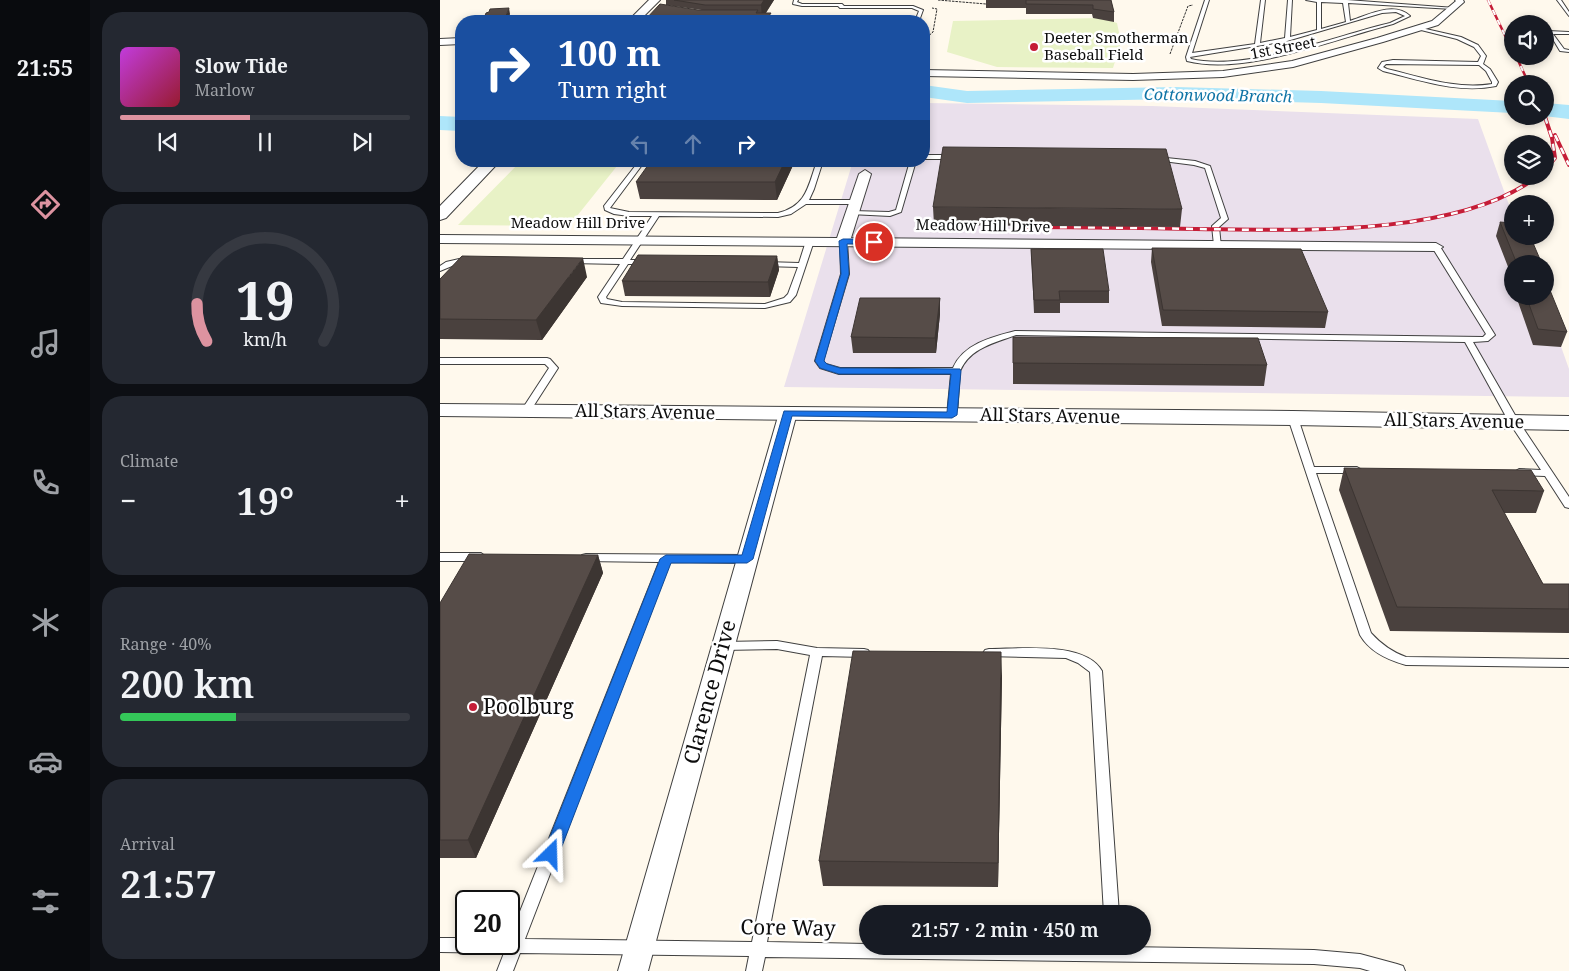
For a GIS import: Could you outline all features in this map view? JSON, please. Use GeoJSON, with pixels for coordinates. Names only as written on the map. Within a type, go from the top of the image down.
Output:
{"type":"FeatureCollection","features":[{"type":"Feature","properties":{"kind":"street"},"geometry":{"type":"LineString","coordinates":[[640,15],[655,0]]}},
{"type":"Feature","properties":{"kind":"street","name":"1st Street"},"geometry":{"type":"LineString","coordinates":[[930,73],[1098,76],[1223,74],[1293,64],[1420,28],[1435,23],[1460,2],[1459,0]]}},
{"type":"Feature","properties":{"kind":"street"},"geometry":{"type":"LineString","coordinates":[[440,42],[455,41]]}},
{"type":"Feature","properties":{"kind":"street","name":"1st Street"},"geometry":{"type":"LineString","coordinates":[[930,78],[1058,78],[1098,76]]}},
{"type":"Feature","properties":{"kind":"street"},"geometry":{"type":"LineString","coordinates":[[440,215],[487,167]]}},
{"type":"Feature","properties":{"kind":"street"},"geometry":{"type":"LineString","coordinates":[[843,241],[865,174]]}},
{"type":"Feature","properties":{"kind":"street","name":"Meadow Hill Drive"},"geometry":{"type":"LineString","coordinates":[[440,239],[1436,247]]}},
{"type":"Feature","properties":{"kind":"street","name":"All Stars Avenue"},"geometry":{"type":"LineString","coordinates":[[440,410],[1293,418],[1569,423]]}},
{"type":"Feature","properties":{"kind":"street","name":"Clarence Drive"},"geometry":{"type":"LineString","coordinates":[[633,971],[788,413]]}},
{"type":"Feature","properties":{"kind":"lane"},"geometry":{"type":"LineString","coordinates":[[796,0],[795,3],[802,5],[825,2],[841,6],[913,7],[920,10],[919,15]]}},
{"type":"Feature","properties":{"kind":"lane"},"geometry":{"type":"LineString","coordinates":[[834,15],[838,8],[848,0]]}},
{"type":"Feature","properties":{"kind":"lane"},"geometry":{"type":"LineString","coordinates":[[1189,55],[1257,46],[1296,38],[1383,11],[1399,11],[1408,16],[1320,45],[1272,56],[1214,64],[1193,62],[1189,60],[1189,55],[1207,0]]}},
{"type":"Feature","properties":{"kind":"lane"},"geometry":{"type":"LineString","coordinates":[[1257,46],[1263,0]]}},
{"type":"Feature","properties":{"kind":"lane"},"geometry":{"type":"LineString","coordinates":[[1287,40],[1290,0]]}},
{"type":"Feature","properties":{"kind":"lane"},"geometry":{"type":"LineString","coordinates":[[1308,0],[1380,2],[1453,8]]}},
{"type":"Feature","properties":{"kind":"lane"},"geometry":{"type":"LineString","coordinates":[[1319,0],[1319,31]]}},
{"type":"Feature","properties":{"kind":"lane"},"geometry":{"type":"LineString","coordinates":[[1559,0],[1569,15]]}},
{"type":"Feature","properties":{"kind":"lane"},"geometry":{"type":"LineString","coordinates":[[1345,1],[1348,22]]}},
{"type":"Feature","properties":{"kind":"lane"},"geometry":{"type":"LineString","coordinates":[[1420,28],[1459,38],[1476,46],[1484,56],[1480,64]]}},
{"type":"Feature","properties":{"kind":"lane"},"geometry":{"type":"LineString","coordinates":[[1569,33],[1550,32],[1562,50],[1569,51]]}},
{"type":"Feature","properties":{"kind":"lane"},"geometry":{"type":"LineString","coordinates":[[1296,38],[1342,51]]}},
{"type":"Feature","properties":{"kind":"lane"},"geometry":{"type":"LineString","coordinates":[[1393,62],[1480,64],[1491,74],[1494,85],[1476,88],[1452,86],[1385,70],[1380,67],[1384,63],[1393,62]]}},
{"type":"Feature","properties":{"kind":"lane"},"geometry":{"type":"LineString","coordinates":[[930,157],[965,157]]}},
{"type":"Feature","properties":{"kind":"lane"},"geometry":{"type":"LineString","coordinates":[[1145,158],[1195,163],[1208,167],[1225,219],[1215,226],[1218,245]]}},
{"type":"Feature","properties":{"kind":"lane"},"geometry":{"type":"LineString","coordinates":[[637,167],[607,206],[607,209],[628,214],[778,215],[796,211],[805,202],[818,167]]}},
{"type":"Feature","properties":{"kind":"lane"},"geometry":{"type":"LineString","coordinates":[[805,202],[890,214],[899,211],[911,167]]}},
{"type":"Feature","properties":{"kind":"lane"},"geometry":{"type":"LineString","coordinates":[[657,214],[602,297],[604,301],[622,304],[765,306],[787,300],[792,295],[810,241]]}},
{"type":"Feature","properties":{"kind":"lane"},"geometry":{"type":"LineString","coordinates":[[843,241],[845,274],[819,361],[824,366],[839,371],[956,371]]}},
{"type":"Feature","properties":{"kind":"lane"},"geometry":{"type":"LineString","coordinates":[[952,415],[956,371],[959,364],[977,346],[1015,333],[1484,340],[1491,335],[1436,247]]}},
{"type":"Feature","properties":{"kind":"lane"},"geometry":{"type":"LineString","coordinates":[[440,270],[449,264],[468,259],[478,259]]}},
{"type":"Feature","properties":{"kind":"lane"},"geometry":{"type":"LineString","coordinates":[[566,261],[654,262]]}},
{"type":"Feature","properties":{"kind":"lane"},"geometry":{"type":"LineString","coordinates":[[752,264],[801,265]]}},
{"type":"Feature","properties":{"kind":"lane"},"geometry":{"type":"LineString","coordinates":[[1468,340],[1514,422],[1569,505]]}},
{"type":"Feature","properties":{"kind":"lane"},"geometry":{"type":"LineString","coordinates":[[440,362],[547,361],[554,368],[526,410]]}},
{"type":"Feature","properties":{"kind":"lane"},"geometry":{"type":"LineString","coordinates":[[1293,418],[1366,635],[1375,646],[1396,658],[1406,661],[1569,663]]}},
{"type":"Feature","properties":{"kind":"lane"},"geometry":{"type":"LineString","coordinates":[[1310,470],[1370,470]]}},
{"type":"Feature","properties":{"kind":"lane"},"geometry":{"type":"LineString","coordinates":[[1508,472],[1548,473]]}},
{"type":"Feature","properties":{"kind":"lane"},"geometry":{"type":"LineString","coordinates":[[440,557],[489,557]]}},
{"type":"Feature","properties":{"kind":"lane"},"geometry":{"type":"LineString","coordinates":[[578,558],[747,559]]}},
{"type":"Feature","properties":{"kind":"lane"},"geometry":{"type":"LineString","coordinates":[[520,933],[666,559]]}},
{"type":"Feature","properties":{"kind":"lane"},"geometry":{"type":"LineString","coordinates":[[723,646],[777,646],[817,652],[877,653]]}},
{"type":"Feature","properties":{"kind":"lane"},"geometry":{"type":"LineString","coordinates":[[754,971],[817,652]]}},
{"type":"Feature","properties":{"kind":"lane"},"geometry":{"type":"LineString","coordinates":[[976,653],[1066,654],[1087,661],[1096,671],[1111,905]]}},
{"type":"Feature","properties":{"kind":"lane","name":"Core Way"},"geometry":{"type":"LineString","coordinates":[[440,945],[455,945]]}},
{"type":"Feature","properties":{"kind":"lane","name":"Core Way"},"geometry":{"type":"LineString","coordinates":[[520,946],[859,949]]}},
{"type":"Feature","properties":{"kind":"lane","name":"Core Way"},"geometry":{"type":"LineString","coordinates":[[1151,951],[1314,957],[1360,961],[1398,971]]}},
{"type":"Feature","properties":{"kind":"lane"},"geometry":{"type":"LineString","coordinates":[[505,971],[511,955]]}},
{"type":"Feature","properties":{"kind":"path"},"geometry":{"type":"LineString","coordinates":[[938,0],[960,4],[986,4]]}},
{"type":"Feature","properties":{"kind":"path"},"geometry":{"type":"LineString","coordinates":[[1170,54],[1188,6],[1198,4]]}},
{"type":"Feature","properties":{"kind":"shaded area"},"geometry":{"type":"Polygon","coordinates":[[[930,103],[1152,106],[1478,119],[1505,195],[1504,245],[1512,245],[1512,255],[1504,255],[1504,305],[1546,305],[1569,369],[1569,397],[784,387],[851,167],[930,167],[930,103]]]}},
{"type":"Feature","properties":{"kind":"green space","name":"Deeter Smotherman Baseball Field"},"geometry":{"type":"Polygon","coordinates":[[[1101,18],[1117,23],[1121,42],[1113,68],[997,67],[947,52],[953,21],[1101,18]]]}},
{"type":"Feature","properties":{"kind":"green space"},"geometry":{"type":"Polygon","coordinates":[[[515,167],[616,167],[569,226],[458,225],[515,167]]]}},
{"type":"Feature","properties":{"kind":"building"},"geometry":{"type":"Polygon","coordinates":[[[674,0],[764,0],[761,5],[705,5],[674,0]]]}},
{"type":"Feature","properties":{"kind":"building"},"geometry":{"type":"Polygon","coordinates":[[[1026,0],[1111,0],[1114,12],[1093,9],[1093,5],[1026,4],[1026,0]]]}},
{"type":"Feature","properties":{"kind":"building"},"geometry":{"type":"Polygon","coordinates":[[[660,4],[698,10],[758,10],[756,13],[771,13],[770,15],[650,15],[660,4]]]}},
{"type":"Feature","properties":{"kind":"building"},"geometry":{"type":"Polygon","coordinates":[[[509,8],[506,15],[485,15],[490,9],[509,8]]]}},
{"type":"Feature","properties":{"kind":"building"},"geometry":{"type":"Polygon","coordinates":[[[943,147],[1166,149],[1182,209],[933,207],[943,147]]]}},
{"type":"Feature","properties":{"kind":"building"},"geometry":{"type":"Polygon","coordinates":[[[647,167],[782,167],[775,182],[636,182],[647,167]]]}},
{"type":"Feature","properties":{"kind":"building"},"geometry":{"type":"Polygon","coordinates":[[[1500,222],[1504,222],[1504,232],[1500,222]]]}},
{"type":"Feature","properties":{"kind":"building"},"geometry":{"type":"Polygon","coordinates":[[[1509,245],[1534,245],[1538,255],[1513,255],[1509,245]]]}},
{"type":"Feature","properties":{"kind":"building"},"geometry":{"type":"Polygon","coordinates":[[[1152,248],[1301,249],[1328,312],[1163,310],[1152,248]]]}},
{"type":"Feature","properties":{"kind":"building"},"geometry":{"type":"Polygon","coordinates":[[[1031,249],[1103,249],[1109,291],[1059,291],[1060,300],[1034,300],[1031,249]]]}},
{"type":"Feature","properties":{"kind":"building"},"geometry":{"type":"Polygon","coordinates":[[[638,255],[777,256],[768,282],[622,281],[638,255]]]}},
{"type":"Feature","properties":{"kind":"building"},"geometry":{"type":"Polygon","coordinates":[[[462,256],[583,258],[536,320],[440,319],[440,279],[462,256]]]}},
{"type":"Feature","properties":{"kind":"building"},"geometry":{"type":"Polygon","coordinates":[[[860,298],[940,298],[935,338],[851,337],[860,298]]]}},
{"type":"Feature","properties":{"kind":"building"},"geometry":{"type":"Polygon","coordinates":[[[1554,300],[1567,332],[1538,329],[1529,305],[1554,305],[1554,300]]]}},
{"type":"Feature","properties":{"kind":"building"},"geometry":{"type":"Polygon","coordinates":[[[1013,337],[1258,338],[1267,365],[1013,363],[1013,337]]]}},
{"type":"Feature","properties":{"kind":"building"},"geometry":{"type":"Polygon","coordinates":[[[1344,468],[1531,470],[1544,491],[1492,490],[1543,584],[1569,584],[1569,609],[1397,607],[1344,468]]]}},
{"type":"Feature","properties":{"kind":"building"},"geometry":{"type":"Polygon","coordinates":[[[469,554],[598,555],[468,840],[440,840],[440,603],[469,554]]]}},
{"type":"Feature","properties":{"kind":"building"},"geometry":{"type":"Polygon","coordinates":[[[853,651],[1001,652],[998,863],[819,861],[853,651]]]}},
{"type":"Feature","properties":{"kind":"waterway","name":"Cottonwood Branch"},"geometry":{"type":"LineString","coordinates":[[930,92],[967,97],[1176,93],[1321,97],[1504,107]]}},
{"type":"Feature","properties":{"kind":"waterway","name":"Cottonwood Branch"},"geometry":{"type":"LineString","coordinates":[[1554,111],[1569,112]]}},
{"type":"Feature","properties":{"kind":"waterway","name":"Cottonwood Branch"},"geometry":{"type":"LineString","coordinates":[[440,123],[455,124]]}},
{"type":"Feature","properties":{"kind":"railway"},"geometry":{"type":"LineString","coordinates":[[1488,0],[1504,33]]}},
{"type":"Feature","properties":{"kind":"railway"},"geometry":{"type":"LineString","coordinates":[[1520,65],[1525,75]]}},
{"type":"Feature","properties":{"kind":"railway"},"geometry":{"type":"LineString","coordinates":[[1548,125],[1551,135]]}},
{"type":"Feature","properties":{"kind":"railway"},"geometry":{"type":"LineString","coordinates":[[1555,135],[1569,165]]}},
{"type":"Feature","properties":{"kind":"railway"},"geometry":{"type":"LineString","coordinates":[[1554,151],[1554,159]]}},
{"type":"Feature","properties":{"kind":"railway"},"geometry":{"type":"LineString","coordinates":[[1018,227],[1279,230],[1373,226],[1420,220],[1464,211],[1504,196],[1523,185]]}},
{"type":"Feature","properties":{"kind":"place","name":"Deeter Smotherman Baseball Field"},"geometry":{"type":"Point","coordinates":[1034,47]}},
{"type":"Feature","properties":{"kind":"place","name":"Poolburg"},"geometry":{"type":"Point","coordinates":[473,707]}},
{"type":"Feature","properties":{"kind":"route"},"geometry":{"type":"LineString","coordinates":[[551,854],[666,559],[747,559],[788,413],[952,415],[956,371],[839,371],[832,370],[819,361],[845,274],[843,241],[874,242]]}}]}
